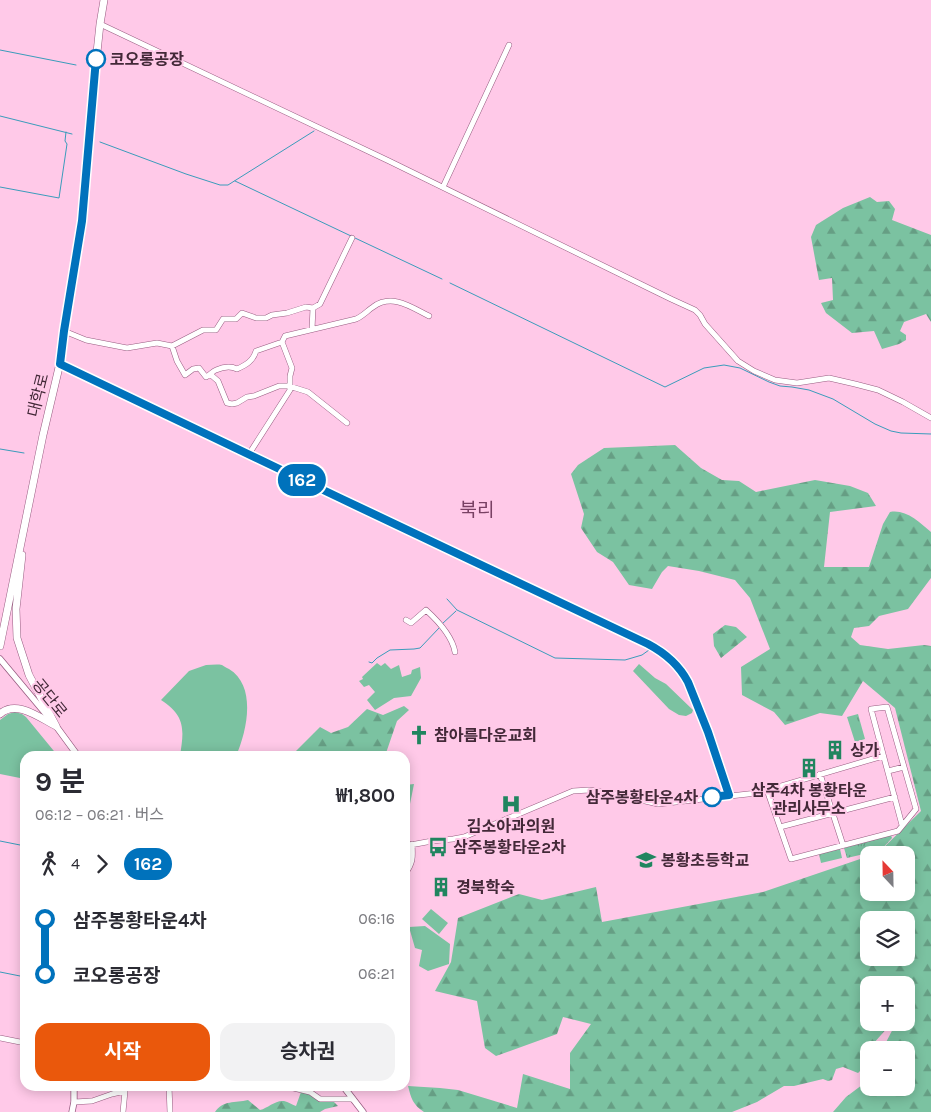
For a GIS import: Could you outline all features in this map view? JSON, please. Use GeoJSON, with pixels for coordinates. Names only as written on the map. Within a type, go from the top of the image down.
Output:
{"type":"FeatureCollection","features":[{"type":"Feature","properties":{"kind":"main road","name":"대학로"},"geometry":{"type":"LineString","coordinates":[[0,646],[43,435],[60,364],[82,221],[93,90],[104,0]]}},
{"type":"Feature","properties":{"kind":"main road"},"geometry":{"type":"LineString","coordinates":[[25,522],[16,609],[17,638],[29,675],[56,726]]}},
{"type":"Feature","properties":{"kind":"main road"},"geometry":{"type":"LineString","coordinates":[[0,714],[10,708],[19,709],[56,726]]}},
{"type":"Feature","properties":{"kind":"street"},"geometry":{"type":"LineString","coordinates":[[100,24],[691,307],[700,315],[705,324],[738,361],[754,371],[775,380],[804,383],[829,378],[878,390],[904,402],[931,418]]}},
{"type":"Feature","properties":{"kind":"street"},"geometry":{"type":"LineString","coordinates":[[443,188],[509,45]]}},
{"type":"Feature","properties":{"kind":"street"},"geometry":{"type":"LineString","coordinates":[[64,331],[86,340],[127,348],[157,343],[172,346],[203,330],[216,330],[223,319],[236,319],[242,313],[256,318],[266,318],[306,306],[313,308],[320,304],[352,238]]}},
{"type":"Feature","properties":{"kind":"street"},"geometry":{"type":"LineString","coordinates":[[172,346],[177,361],[185,375],[193,369],[199,368],[206,377],[216,370],[231,366],[237,369],[243,366],[254,358],[256,351],[282,342],[285,336],[356,319],[363,316],[374,306],[390,301],[404,303],[429,316]]}},
{"type":"Feature","properties":{"kind":"street"},"geometry":{"type":"LineString","coordinates":[[312,329],[313,308]]}},
{"type":"Feature","properties":{"kind":"street"},"geometry":{"type":"LineString","coordinates":[[249,454],[290,390],[292,368],[282,342]]}},
{"type":"Feature","properties":{"kind":"street"},"geometry":{"type":"LineString","coordinates":[[60,364],[655,647],[674,663],[688,682],[708,732],[729,795]]}},
{"type":"Feature","properties":{"kind":"street"},"geometry":{"type":"LineString","coordinates":[[211,375],[218,381],[228,403],[237,403],[247,397],[279,386],[289,386],[308,392],[347,423]]}},
{"type":"Feature","properties":{"kind":"street"},"geometry":{"type":"LineString","coordinates":[[408,622],[426,610],[440,624],[454,645],[455,652]]}},
{"type":"Feature","properties":{"kind":"street","name":"공단로"},"geometry":{"type":"LineString","coordinates":[[0,659],[74,751]]}},
{"type":"Feature","properties":{"kind":"street"},"geometry":{"type":"LineString","coordinates":[[767,790],[791,859],[898,831],[916,809],[887,707],[871,709],[902,826]]}},
{"type":"Feature","properties":{"kind":"street"},"geometry":{"type":"LineString","coordinates":[[410,867],[413,860],[412,844],[464,837],[573,791],[611,793],[658,804],[767,790],[884,756]]}},
{"type":"Feature","properties":{"kind":"street"},"geometry":{"type":"LineString","coordinates":[[888,771],[904,766]]}},
{"type":"Feature","properties":{"kind":"street"},"geometry":{"type":"LineString","coordinates":[[820,774],[843,845]]}},
{"type":"Feature","properties":{"kind":"street"},"geometry":{"type":"LineString","coordinates":[[780,827],[894,797]]}},
{"type":"Feature","properties":{"kind":"street"},"geometry":{"type":"LineString","coordinates":[[0,1038],[20,1042]]}},
{"type":"Feature","properties":{"kind":"street"},"geometry":{"type":"LineString","coordinates":[[72,1112],[74,1091]]}},
{"type":"Feature","properties":{"kind":"street"},"geometry":{"type":"LineString","coordinates":[[74,1102],[92,1101],[118,1091]]}},
{"type":"Feature","properties":{"kind":"street"},"geometry":{"type":"LineString","coordinates":[[123,1112],[125,1091]]}},
{"type":"Feature","properties":{"kind":"street"},"geometry":{"type":"LineString","coordinates":[[169,1091],[170,1112]]}},
{"type":"Feature","properties":{"kind":"street"},"geometry":{"type":"LineString","coordinates":[[306,1091],[320,1099],[353,1099]]}},
{"type":"Feature","properties":{"kind":"street"},"geometry":{"type":"LineString","coordinates":[[347,1091],[363,1112]]}},
{"type":"Feature","properties":{"kind":"green space"},"geometry":{"type":"Polygon","coordinates":[[[870,197],[877,202],[889,201],[895,209],[892,220],[931,235],[931,322],[926,314],[904,322],[900,331],[906,335],[906,340],[882,349],[874,331],[852,333],[826,313],[821,303],[833,300],[832,278],[819,280],[811,237],[816,225],[843,208],[870,197]]]}},
{"type":"Feature","properties":{"kind":"green space"},"geometry":{"type":"Polygon","coordinates":[[[675,445],[701,468],[722,480],[739,481],[756,492],[815,480],[850,486],[868,493],[876,506],[830,512],[824,567],[869,567],[883,524],[890,512],[907,514],[931,532],[931,578],[908,609],[879,616],[869,626],[854,628],[851,637],[860,645],[888,649],[931,646],[931,1112],[833,1112],[846,1097],[860,1086],[860,1096],[915,1096],[915,1041],[887,1041],[892,1031],[915,1031],[915,976],[860,976],[860,1031],[885,1031],[876,1041],[860,1041],[860,1071],[858,1073],[843,1067],[836,1069],[832,1080],[823,1079],[794,1086],[784,1086],[757,1102],[732,1112],[424,1112],[413,1101],[409,1091],[410,1086],[458,1090],[517,1108],[523,1074],[570,1089],[570,1053],[591,1024],[563,1017],[557,1034],[496,1056],[485,1048],[477,1001],[435,991],[451,962],[458,918],[519,894],[542,900],[596,887],[602,922],[763,892],[860,859],[860,901],[915,901],[915,846],[885,846],[921,811],[895,708],[863,681],[842,716],[820,713],[785,725],[774,712],[742,695],[741,667],[770,649],[750,598],[735,580],[668,566],[652,589],[629,585],[613,562],[597,552],[581,528],[584,514],[571,474],[578,465],[604,448],[675,445]]]}},
{"type":"Feature","properties":{"kind":"green space"},"geometry":{"type":"Polygon","coordinates":[[[725,625],[736,627],[747,637],[721,658],[714,646],[713,634],[725,625]]]}},
{"type":"Feature","properties":{"kind":"green space"},"geometry":{"type":"Polygon","coordinates":[[[377,663],[381,666],[385,663],[391,669],[399,665],[402,677],[411,674],[412,670],[420,667],[421,678],[411,696],[394,698],[375,710],[367,700],[375,692],[369,685],[364,687],[359,681],[377,663]]]}},
{"type":"Feature","properties":{"kind":"green space"},"geometry":{"type":"Polygon","coordinates":[[[639,664],[655,678],[666,684],[693,710],[692,713],[686,716],[679,715],[669,709],[633,671],[639,664]]]}},
{"type":"Feature","properties":{"kind":"green space"},"geometry":{"type":"Polygon","coordinates":[[[206,665],[223,665],[238,677],[246,697],[247,710],[246,722],[238,751],[181,751],[182,731],[179,718],[161,700],[189,671],[206,665]]]}},
{"type":"Feature","properties":{"kind":"green space"},"geometry":{"type":"Polygon","coordinates":[[[404,706],[409,710],[397,721],[387,751],[296,751],[320,727],[331,733],[348,727],[367,709],[383,715],[404,706]]]}},
{"type":"Feature","properties":{"kind":"green space"},"geometry":{"type":"Polygon","coordinates":[[[15,712],[26,717],[54,751],[20,751],[20,778],[0,774],[0,720],[8,714],[15,712]]]}},
{"type":"Feature","properties":{"kind":"green space"},"geometry":{"type":"Polygon","coordinates":[[[858,714],[865,739],[855,742],[847,717],[858,714]]]}},
{"type":"Feature","properties":{"kind":"green space"},"geometry":{"type":"Polygon","coordinates":[[[410,784],[414,784],[410,804],[410,784]]]}},
{"type":"Feature","properties":{"kind":"green space"},"geometry":{"type":"Polygon","coordinates":[[[891,835],[892,838],[885,846],[860,846],[860,855],[847,858],[844,848],[891,835]]]}},
{"type":"Feature","properties":{"kind":"green space"},"geometry":{"type":"Polygon","coordinates":[[[840,849],[842,858],[821,863],[819,854],[840,849]]]}},
{"type":"Feature","properties":{"kind":"green space"},"geometry":{"type":"Polygon","coordinates":[[[431,909],[448,923],[439,934],[422,919],[431,909]]]}},
{"type":"Feature","properties":{"kind":"green space"},"geometry":{"type":"Polygon","coordinates":[[[425,926],[450,944],[449,964],[428,971],[419,966],[422,950],[415,948],[410,927],[425,926]]]}},
{"type":"Feature","properties":{"kind":"green space"},"geometry":{"type":"Polygon","coordinates":[[[301,1092],[333,1101],[338,1106],[320,1112],[215,1112],[222,1105],[248,1100],[260,1110],[281,1101],[286,1101],[296,1106],[301,1092]]]}},
{"type":"Feature","properties":{"kind":"waterway"},"geometry":{"type":"LineString","coordinates":[[0,50],[76,65]]}},
{"type":"Feature","properties":{"kind":"waterway"},"geometry":{"type":"LineString","coordinates":[[0,116],[72,134]]}},
{"type":"Feature","properties":{"kind":"waterway"},"geometry":{"type":"LineString","coordinates":[[100,142],[186,174],[220,185],[228,185],[314,131]]}},
{"type":"Feature","properties":{"kind":"waterway"},"geometry":{"type":"LineString","coordinates":[[0,187],[59,198],[67,144],[65,141],[66,132]]}},
{"type":"Feature","properties":{"kind":"waterway"},"geometry":{"type":"LineString","coordinates":[[235,181],[351,236]]}},
{"type":"Feature","properties":{"kind":"waterway"},"geometry":{"type":"LineString","coordinates":[[355,238],[442,279]]}},
{"type":"Feature","properties":{"kind":"waterway"},"geometry":{"type":"LineString","coordinates":[[450,283],[665,387],[704,368],[724,365],[740,368],[780,386],[809,390],[833,399],[875,424],[891,431],[931,434]]}},
{"type":"Feature","properties":{"kind":"waterway"},"geometry":{"type":"LineString","coordinates":[[0,449],[24,453]]}},
{"type":"Feature","properties":{"kind":"waterway"},"geometry":{"type":"LineString","coordinates":[[447,599],[457,610],[555,658],[625,660],[642,655],[649,650]]}},
{"type":"Feature","properties":{"kind":"waterway"},"geometry":{"type":"LineString","coordinates":[[442,624],[456,611]]}},
{"type":"Feature","properties":{"kind":"waterway"},"geometry":{"type":"LineString","coordinates":[[369,662],[372,663],[390,650],[420,648],[440,627]]}},
{"type":"Feature","properties":{"kind":"waterway"},"geometry":{"type":"LineString","coordinates":[[0,841],[20,845]]}},
{"type":"Feature","properties":{"kind":"waterway"},"geometry":{"type":"LineString","coordinates":[[0,972],[20,976]]}},
{"type":"Feature","properties":{"kind":"bus line","name":"162"},"geometry":{"type":"LineString","coordinates":[[96,59],[82,221],[60,364],[661,651],[684,675],[708,732],[729,795],[712,797]]}},
{"type":"Feature","properties":{"kind":"place","name":"코오롱공장"},"geometry":{"type":"Point","coordinates":[96,59]}},
{"type":"Feature","properties":{"kind":"place","name":"참아름다운교회"},"geometry":{"type":"Point","coordinates":[419,735]}},
{"type":"Feature","properties":{"kind":"place","name":"상가"},"geometry":{"type":"Point","coordinates":[835,750]}},
{"type":"Feature","properties":{"kind":"place","name":"삼주4차 봉황타운 관리사무소"},"geometry":{"type":"Point","coordinates":[809,768]}},
{"type":"Feature","properties":{"kind":"place","name":"삼주봉황타운4차"},"geometry":{"type":"Point","coordinates":[712,797]}},
{"type":"Feature","properties":{"kind":"place","name":"김소아과의원"},"geometry":{"type":"Point","coordinates":[511,804]}},
{"type":"Feature","properties":{"kind":"place","name":"삼주봉황타운2차"},"geometry":{"type":"Point","coordinates":[438,847]}},
{"type":"Feature","properties":{"kind":"place","name":"봉황초등학교"},"geometry":{"type":"Point","coordinates":[646,860]}},
{"type":"Feature","properties":{"kind":"place","name":"경북학숙"},"geometry":{"type":"Point","coordinates":[441,887]}},
{"type":"Feature","properties":{"kind":"district","name":"북리"},"geometry":{"type":"Point","coordinates":[477,510]}}]}
